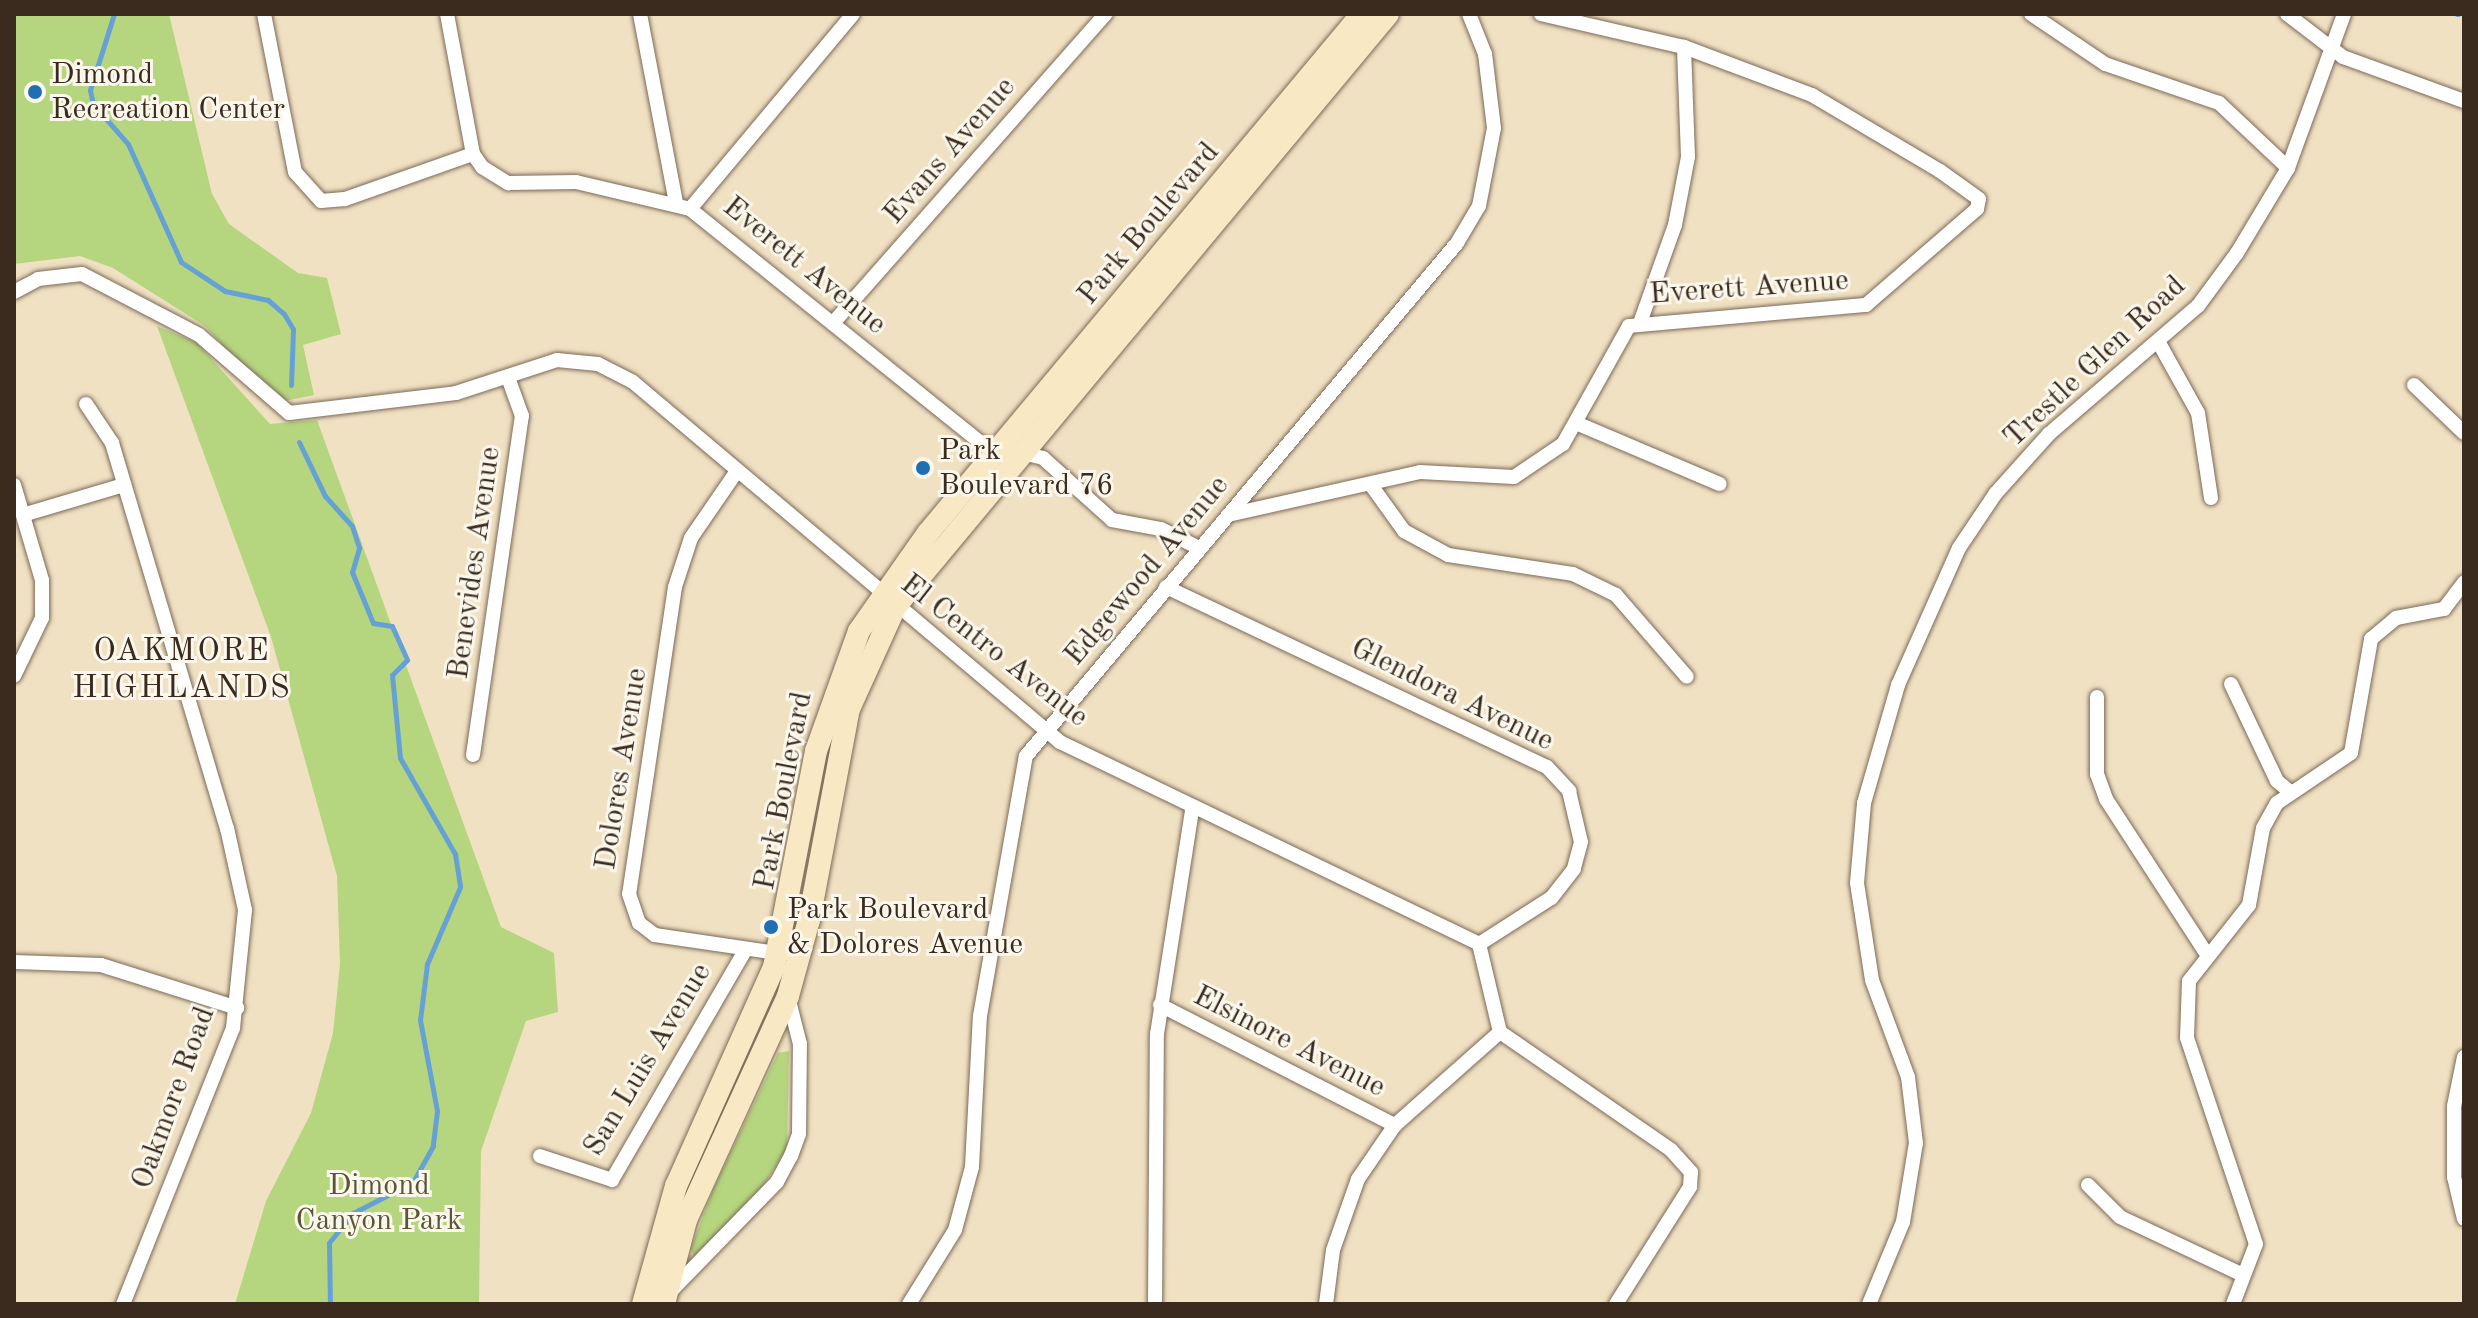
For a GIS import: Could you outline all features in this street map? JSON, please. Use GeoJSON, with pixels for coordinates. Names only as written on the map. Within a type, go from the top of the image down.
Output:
{"type":"FeatureCollection","features":[{"type":"Feature","properties":{"kind":"main road","name":"Park Boulevard"},"geometry":{"type":"LineString","coordinates":[[665,1300],[686,1220],[788,996],[790,954],[829,702],[888,600],[1362,14]]}},
{"type":"Feature","properties":{"kind":"main road","name":"Park Boulevard"},"geometry":{"type":"LineString","coordinates":[[1011,450],[1388,14]]}},
{"type":"Feature","properties":{"kind":"main road","name":"Park Boulevard"},"geometry":{"type":"LineString","coordinates":[[643,1304],[676,1186],[790,954]]}},
{"type":"Feature","properties":{"kind":"street"},"geometry":{"type":"LineString","coordinates":[[264,14],[295,172],[321,201],[345,199],[473,154],[447,14]]}},
{"type":"Feature","properties":{"kind":"street"},"geometry":{"type":"LineString","coordinates":[[640,14],[683,206]]}},
{"type":"Feature","properties":{"kind":"street"},"geometry":{"type":"LineString","coordinates":[[683,206],[853,14]]}},
{"type":"Feature","properties":{"kind":"street","name":"Evans Avenue"},"geometry":{"type":"LineString","coordinates":[[834,322],[1106,14]]}},
{"type":"Feature","properties":{"kind":"street","name":"Edgewood Avenue"},"geometry":{"type":"LineString","coordinates":[[909,1304],[937,1265],[965,1200],[980,1016],[1018,787],[1026,756],[1457,243],[1479,206],[1490,170],[1492,91],[1469,14]]}},
{"type":"Feature","properties":{"kind":"street"},"geometry":{"type":"LineString","coordinates":[[1541,14],[1684,47],[1688,157],[1675,225],[1641,320]]}},
{"type":"Feature","properties":{"kind":"street"},"geometry":{"type":"LineString","coordinates":[[2031,14],[2105,64],[2219,103],[2288,168]]}},
{"type":"Feature","properties":{"kind":"street"},"geometry":{"type":"LineString","coordinates":[[2287,14],[2330,46],[2464,101]]}},
{"type":"Feature","properties":{"kind":"street","name":"Trestle Glen Road"},"geometry":{"type":"LineString","coordinates":[[1869,1304],[1903,1222],[1916,1143],[1908,1077],[1872,980],[1857,883],[1864,803],[1883,728],[1959,548],[1996,493],[2049,434],[2159,343],[2198,306],[2288,168],[2344,14]]}},
{"type":"Feature","properties":{"kind":"street","name":"Everett Avenue"},"geometry":{"type":"LineString","coordinates":[[1228,515],[1420,472],[1514,477],[1563,444],[1629,326],[1641,320],[1866,305],[1977,209],[1979,199],[1812,95],[1684,47]]}},
{"type":"Feature","properties":{"kind":"street","name":"Everett Avenue"},"geometry":{"type":"LineString","coordinates":[[473,154],[508,183],[576,182],[683,206],[834,322],[981,443],[1043,458],[1112,520],[1161,529],[1199,548]]}},
{"type":"Feature","properties":{"kind":"street","name":"El Centro Avenue"},"geometry":{"type":"LineString","coordinates":[[14,292],[38,279],[82,274],[199,335],[289,413],[376,408],[509,381],[557,360],[598,364],[633,382],[888,600],[1047,729],[1192,810],[1479,944]]}},
{"type":"Feature","properties":{"kind":"street"},"geometry":{"type":"LineString","coordinates":[[2159,343],[2198,413],[2211,498]]}},
{"type":"Feature","properties":{"kind":"street","name":"Benevides Avenue"},"geometry":{"type":"LineString","coordinates":[[473,755],[521,431],[509,381]]}},
{"type":"Feature","properties":{"kind":"street"},"geometry":{"type":"LineString","coordinates":[[2414,385],[2464,433]]}},
{"type":"Feature","properties":{"kind":"street","name":"Oakmore Road"},"geometry":{"type":"LineString","coordinates":[[86,404],[102,420],[124,485],[230,842],[245,910],[237,1008],[123,1304]]}},
{"type":"Feature","properties":{"kind":"street"},"geometry":{"type":"LineString","coordinates":[[1576,423],[1720,484]]}},
{"type":"Feature","properties":{"kind":"street","name":"Dolores Avenue"},"geometry":{"type":"LineString","coordinates":[[737,471],[691,538],[675,587],[629,894],[639,923],[655,935],[790,954]]}},
{"type":"Feature","properties":{"kind":"street"},"geometry":{"type":"LineString","coordinates":[[14,485],[26,514],[42,580],[42,618],[14,676]]}},
{"type":"Feature","properties":{"kind":"street"},"geometry":{"type":"LineString","coordinates":[[26,514],[124,485]]}},
{"type":"Feature","properties":{"kind":"street"},"geometry":{"type":"LineString","coordinates":[[1371,485],[1404,531],[1448,555],[1573,574],[1616,595],[1687,677]]}},
{"type":"Feature","properties":{"kind":"street"},"geometry":{"type":"LineString","coordinates":[[2233,1304],[2241,1274],[2256,1244],[2253,1225],[2184,1016],[2189,981],[2206,953],[2249,905],[2263,828],[2290,792],[2329,774],[2351,753],[2371,639],[2396,618],[2444,609],[2464,582]]}},
{"type":"Feature","properties":{"kind":"street","name":"Glendora Avenue"},"geometry":{"type":"LineString","coordinates":[[1166,587],[1547,767],[1569,791],[1580,829],[1574,869],[1551,898],[1479,944]]}},
{"type":"Feature","properties":{"kind":"street"},"geometry":{"type":"LineString","coordinates":[[2231,684],[2277,781],[2290,792]]}},
{"type":"Feature","properties":{"kind":"street"},"geometry":{"type":"LineString","coordinates":[[2097,697],[2097,774],[2106,799],[2206,953]]}},
{"type":"Feature","properties":{"kind":"street"},"geometry":{"type":"LineString","coordinates":[[1155,1304],[1160,1005],[1192,810]]}},
{"type":"Feature","properties":{"kind":"street"},"geometry":{"type":"LineString","coordinates":[[1479,944],[1500,1032],[1671,1150],[1691,1172],[1690,1187],[1616,1304]]}},
{"type":"Feature","properties":{"kind":"street","name":"San Luis Avenue"},"geometry":{"type":"LineString","coordinates":[[540,1156],[612,1180],[746,949]]}},
{"type":"Feature","properties":{"kind":"street"},"geometry":{"type":"LineString","coordinates":[[14,962],[101,965],[237,1008]]}},
{"type":"Feature","properties":{"kind":"street","name":"Park Boulevard"},"geometry":{"type":"LineString","coordinates":[[665,1300],[777,1182],[791,1156],[799,1134],[800,1044],[788,996]]}},
{"type":"Feature","properties":{"kind":"street","name":"Elsinore Avenue"},"geometry":{"type":"LineString","coordinates":[[1160,1005],[1395,1125]]}},
{"type":"Feature","properties":{"kind":"street"},"geometry":{"type":"LineString","coordinates":[[1326,1304],[1333,1250],[1358,1179],[1395,1125],[1500,1032]]}},
{"type":"Feature","properties":{"kind":"street"},"geometry":{"type":"LineString","coordinates":[[2464,1057],[2454,1106],[2454,1177],[2464,1219]]}},
{"type":"Feature","properties":{"kind":"street"},"geometry":{"type":"LineString","coordinates":[[2088,1185],[2120,1217],[2241,1274]]}},
{"type":"Feature","properties":{"kind":"green space"},"geometry":{"type":"Polygon","coordinates":[[[14,14],[169,14],[212,194],[229,224],[298,273],[327,278],[341,334],[303,345],[314,395],[275,403],[205,326],[113,268],[80,256],[14,264],[14,14]]]}},
{"type":"Feature","properties":{"kind":"green space","name":"Dimond Canyon Park"},"geometry":{"type":"Polygon","coordinates":[[[157,326],[197,343],[270,424],[317,420],[501,927],[554,953],[558,1012],[526,1021],[481,1151],[479,1304],[235,1304],[266,1201],[311,1113],[333,1033],[340,964],[337,876],[271,637],[157,326]]]}},
{"type":"Feature","properties":{"kind":"green space"},"geometry":{"type":"Polygon","coordinates":[[[789,1051],[787,1149],[761,1189],[694,1257],[691,1248],[713,1190],[778,1053],[789,1051]]]}},
{"type":"Feature","properties":{"kind":"waterway"},"geometry":{"type":"LineString","coordinates":[[114,14],[90,90],[93,104],[128,144],[181,262],[225,291],[268,300],[284,314],[293,329],[291,385]]}},
{"type":"Feature","properties":{"kind":"waterway"},"geometry":{"type":"LineString","coordinates":[[299,442],[325,496],[352,526],[359,548],[352,572],[373,623],[392,626],[407,660],[392,675],[400,758],[455,854],[460,887],[427,964],[420,1020],[437,1111],[433,1146],[413,1182],[353,1213],[329,1243],[330,1304]]}},
{"type":"Feature","properties":{"kind":"place","name":"Dimond Recreation Center"},"geometry":{"type":"Point","coordinates":[35,92]}},
{"type":"Feature","properties":{"kind":"place","name":"Park Boulevard 76"},"geometry":{"type":"Point","coordinates":[923,468]}},
{"type":"Feature","properties":{"kind":"place","name":"Park Boulevard & Dolores Avenue"},"geometry":{"type":"Point","coordinates":[771,927]}},
{"type":"Feature","properties":{"kind":"district","name":"OAKMORE HIGHLANDS"},"geometry":{"type":"Point","coordinates":[182,672]}}]}
